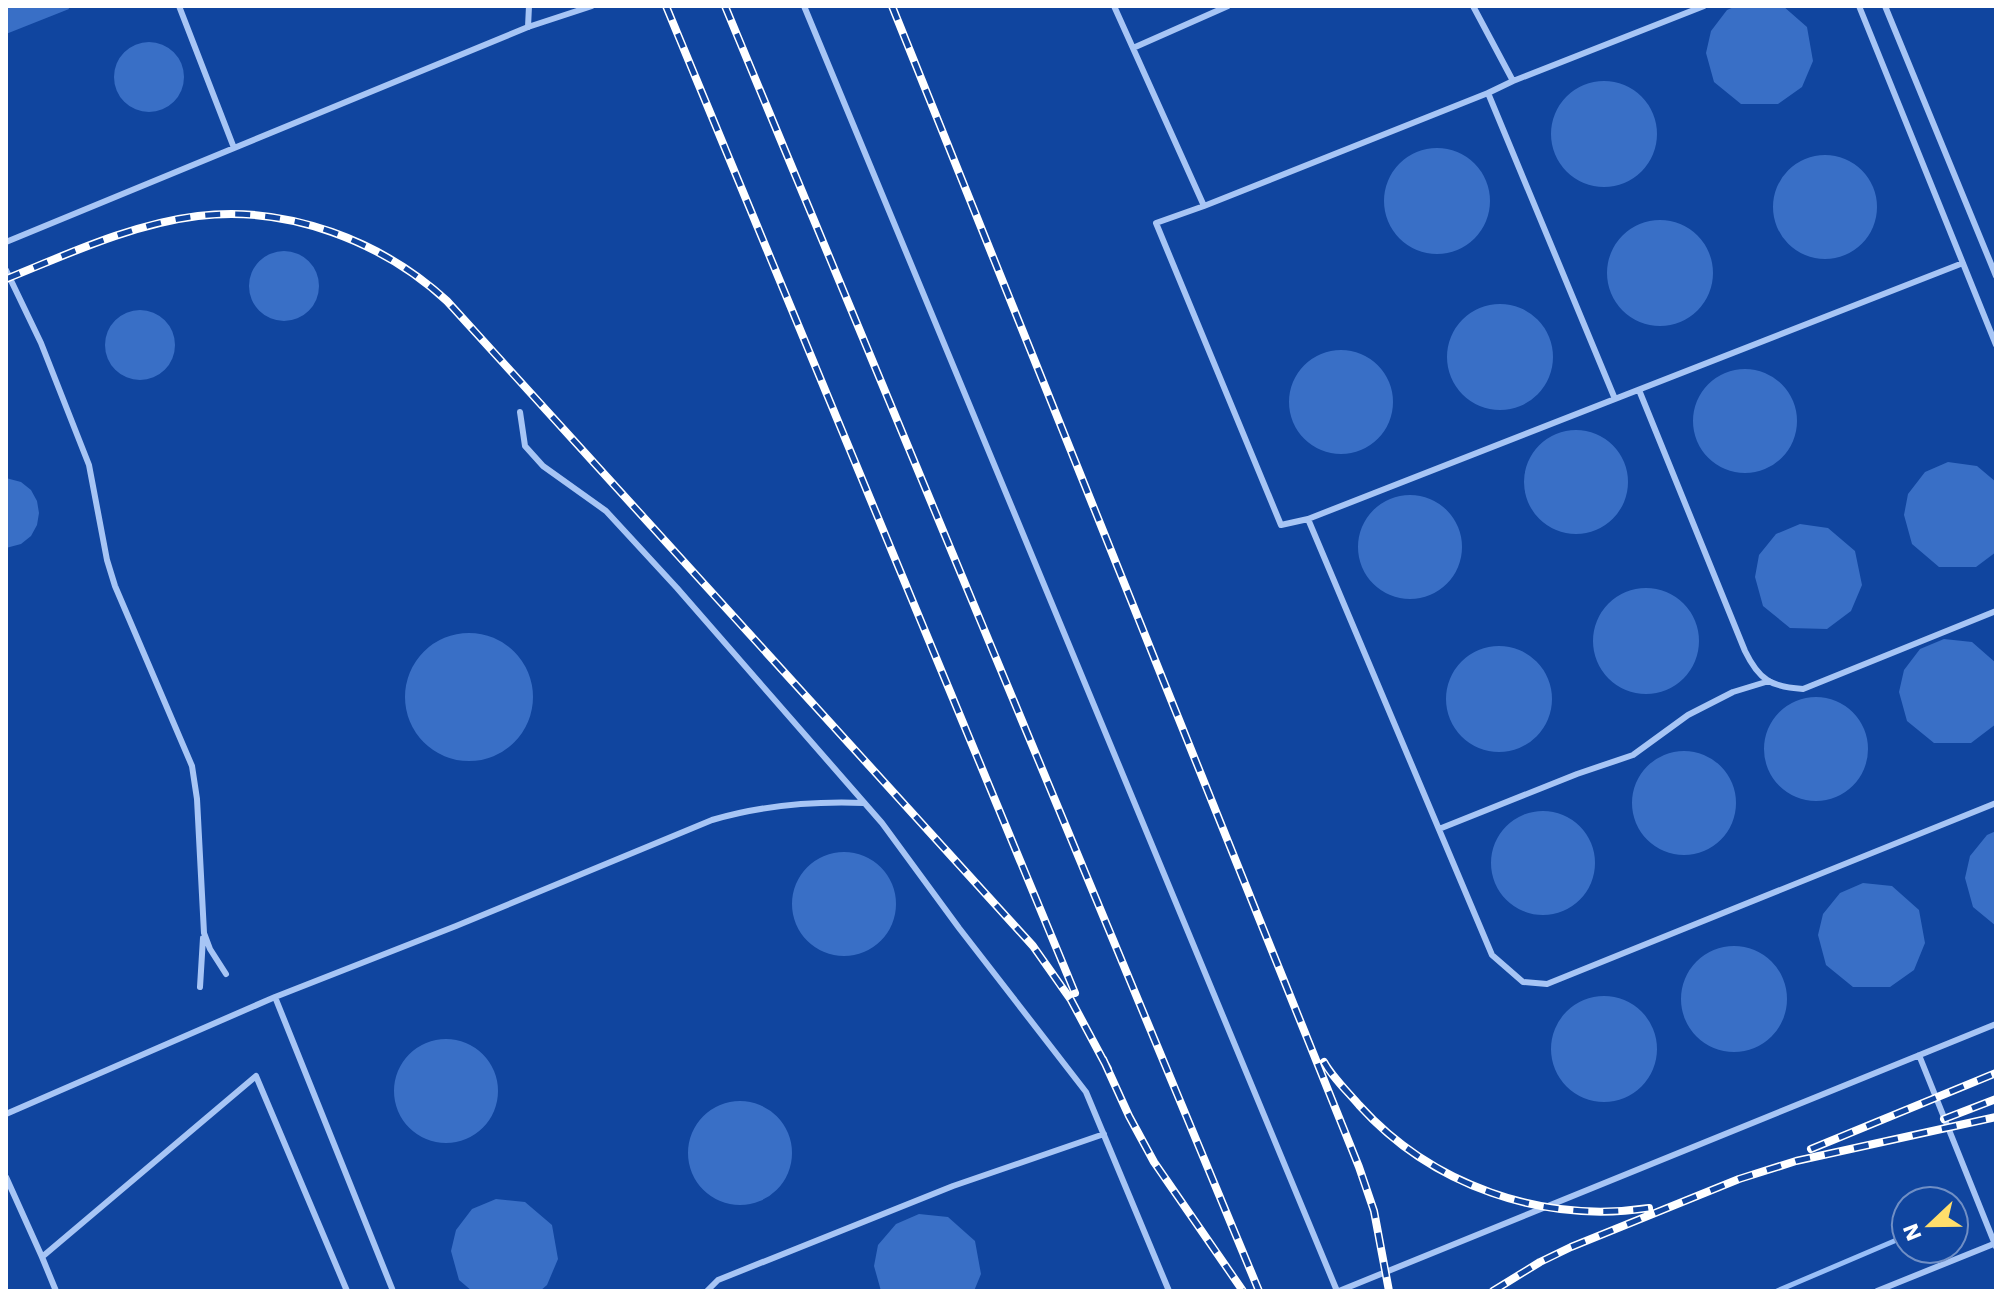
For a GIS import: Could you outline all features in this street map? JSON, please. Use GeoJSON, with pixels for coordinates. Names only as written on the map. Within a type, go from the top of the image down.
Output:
{"type":"FeatureCollection","features":[{"type":"Feature","properties":{"kind":"lane"},"geometry":{"type":"LineString","coordinates":[[179,6],[234,148]]}},
{"type":"Feature","properties":{"kind":"lane"},"geometry":{"type":"LineString","coordinates":[[528,27],[529,6]]}},
{"type":"Feature","properties":{"kind":"lane"},"geometry":{"type":"LineString","coordinates":[[6,242],[528,27],[592,6]]}},
{"type":"Feature","properties":{"kind":"lane"},"geometry":{"type":"LineString","coordinates":[[804,6],[1338,1291],[1996,1024]]}},
{"type":"Feature","properties":{"kind":"lane"},"geometry":{"type":"LineString","coordinates":[[1114,6],[1204,206]]}},
{"type":"Feature","properties":{"kind":"lane"},"geometry":{"type":"LineString","coordinates":[[1133,48],[1228,6]]}},
{"type":"Feature","properties":{"kind":"lane"},"geometry":{"type":"LineString","coordinates":[[1473,6],[1513,81]]}},
{"type":"Feature","properties":{"kind":"lane"},"geometry":{"type":"LineString","coordinates":[[1704,6],[1156,223],[1281,525],[1308,519],[1963,263]]}},
{"type":"Feature","properties":{"kind":"lane"},"geometry":{"type":"LineString","coordinates":[[1859,6],[1996,345]]}},
{"type":"Feature","properties":{"kind":"lane"},"geometry":{"type":"LineString","coordinates":[[1885,6],[1996,276]]}},
{"type":"Feature","properties":{"kind":"lane"},"geometry":{"type":"LineString","coordinates":[[1488,93],[1615,399]]}},
{"type":"Feature","properties":{"kind":"lane"},"geometry":{"type":"LineString","coordinates":[[6,270],[41,343],[89,465],[115,586],[192,766],[197,799],[204,933],[200,987]]}},
{"type":"Feature","properties":{"kind":"lane"},"geometry":{"type":"LineString","coordinates":[[1639,390],[1745,651],[1755,672],[1769,681],[1779,687],[1803,689],[1996,611]]}},
{"type":"Feature","properties":{"kind":"lane"},"geometry":{"type":"LineString","coordinates":[[520,412],[525,446],[543,466],[606,511],[864,803],[1086,1092],[1169,1291]]}},
{"type":"Feature","properties":{"kind":"lane"},"geometry":{"type":"LineString","coordinates":[[1308,519],[1492,955],[1523,982],[1547,984],[1996,803]]}},
{"type":"Feature","properties":{"kind":"lane"},"geometry":{"type":"LineString","coordinates":[[1439,829],[1633,755],[1688,715],[1733,692],[1769,681]]}},
{"type":"Feature","properties":{"kind":"lane"},"geometry":{"type":"LineString","coordinates":[[6,1114],[275,997],[712,820],[746,810],[790,804],[864,803]]}},
{"type":"Feature","properties":{"kind":"lane"},"geometry":{"type":"LineString","coordinates":[[204,933],[226,974]]}},
{"type":"Feature","properties":{"kind":"lane"},"geometry":{"type":"LineString","coordinates":[[275,997],[393,1291]]}},
{"type":"Feature","properties":{"kind":"lane"},"geometry":{"type":"LineString","coordinates":[[1877,1291],[1996,1244],[1919,1055]]}},
{"type":"Feature","properties":{"kind":"lane"},"geometry":{"type":"LineString","coordinates":[[42,1257],[256,1076],[347,1291]]}},
{"type":"Feature","properties":{"kind":"lane"},"geometry":{"type":"LineString","coordinates":[[707,1291],[718,1280],[940,1191],[1104,1134]]}},
{"type":"Feature","properties":{"kind":"lane"},"geometry":{"type":"LineString","coordinates":[[6,1177],[56,1291]]}},
{"type":"Feature","properties":{"kind":"building"},"geometry":{"type":"Polygon","coordinates":[[[6,6],[68,6],[69,9],[6,34],[6,6]]]}},
{"type":"Feature","properties":{"kind":"building"},"geometry":{"type":"Polygon","coordinates":[[[1736,6],[1783,6],[1807,27],[1813,61],[1802,87],[1778,104],[1741,104],[1714,82],[1706,53],[1711,31],[1727,10],[1736,6]]]}},
{"type":"Feature","properties":{"kind":"building"},"geometry":{"type":"Polygon","coordinates":[[[149,42],[174,52],[184,77],[174,102],[149,112],[124,102],[114,77],[124,52],[149,42]]]}},
{"type":"Feature","properties":{"kind":"building"},"geometry":{"type":"Polygon","coordinates":[[[1604,81],[1624,85],[1641,97],[1653,114],[1657,134],[1653,154],[1641,171],[1624,183],[1604,187],[1584,183],[1567,171],[1555,154],[1551,134],[1555,114],[1567,97],[1584,85],[1604,81]]]}},
{"type":"Feature","properties":{"kind":"building"},"geometry":{"type":"Polygon","coordinates":[[[1437,148],[1457,152],[1474,164],[1486,181],[1490,201],[1486,221],[1474,238],[1457,250],[1437,254],[1417,250],[1400,238],[1388,221],[1384,201],[1388,181],[1400,164],[1417,152],[1437,148]]]}},
{"type":"Feature","properties":{"kind":"building"},"geometry":{"type":"Polygon","coordinates":[[[1825,155],[1845,159],[1862,170],[1873,187],[1877,207],[1873,227],[1862,244],[1845,255],[1825,259],[1805,255],[1788,244],[1777,227],[1773,207],[1777,187],[1788,170],[1805,159],[1825,155]]]}},
{"type":"Feature","properties":{"kind":"building"},"geometry":{"type":"Polygon","coordinates":[[[1660,220],[1680,224],[1697,236],[1709,253],[1713,273],[1709,293],[1697,310],[1680,322],[1660,326],[1640,322],[1623,310],[1611,293],[1607,273],[1611,253],[1623,236],[1640,224],[1660,220]]]}},
{"type":"Feature","properties":{"kind":"building"},"geometry":{"type":"Polygon","coordinates":[[[284,251],[309,261],[319,286],[309,311],[284,321],[259,311],[249,286],[259,261],[284,251]]]}},
{"type":"Feature","properties":{"kind":"building"},"geometry":{"type":"Polygon","coordinates":[[[1500,304],[1520,308],[1537,320],[1549,337],[1553,357],[1549,377],[1537,394],[1520,406],[1500,410],[1480,406],[1463,394],[1451,377],[1447,357],[1451,337],[1463,320],[1480,308],[1500,304]]]}},
{"type":"Feature","properties":{"kind":"building"},"geometry":{"type":"Polygon","coordinates":[[[140,310],[165,320],[175,345],[165,370],[140,380],[115,370],[105,345],[115,320],[140,310]]]}},
{"type":"Feature","properties":{"kind":"building"},"geometry":{"type":"Polygon","coordinates":[[[1341,350],[1361,354],[1378,365],[1389,382],[1393,402],[1389,422],[1378,439],[1361,450],[1341,454],[1321,450],[1304,439],[1293,422],[1289,402],[1293,382],[1304,365],[1321,354],[1341,350]]]}},
{"type":"Feature","properties":{"kind":"building"},"geometry":{"type":"Polygon","coordinates":[[[1745,369],[1765,373],[1782,384],[1793,401],[1797,421],[1793,441],[1782,458],[1765,469],[1745,473],[1725,469],[1708,458],[1697,441],[1693,421],[1697,401],[1708,384],[1725,373],[1745,369]]]}},
{"type":"Feature","properties":{"kind":"building"},"geometry":{"type":"Polygon","coordinates":[[[1576,430],[1596,434],[1613,445],[1624,462],[1628,482],[1624,502],[1613,519],[1596,530],[1576,534],[1556,530],[1539,519],[1528,502],[1524,482],[1528,462],[1539,445],[1556,434],[1576,430]]]}},
{"type":"Feature","properties":{"kind":"building"},"geometry":{"type":"Polygon","coordinates":[[[1948,462],[1977,466],[1996,482],[1996,552],[1976,567],[1939,567],[1912,544],[1904,515],[1908,494],[1925,472],[1948,462]]]}},
{"type":"Feature","properties":{"kind":"building"},"geometry":{"type":"Polygon","coordinates":[[[6,478],[21,482],[31,490],[39,513],[31,536],[21,544],[6,548],[6,478]]]}},
{"type":"Feature","properties":{"kind":"building"},"geometry":{"type":"Polygon","coordinates":[[[1410,495],[1430,499],[1447,510],[1458,527],[1462,547],[1458,567],[1447,584],[1430,595],[1410,599],[1390,595],[1373,584],[1362,567],[1358,547],[1362,527],[1373,510],[1390,499],[1410,495]]]}},
{"type":"Feature","properties":{"kind":"building"},"geometry":{"type":"Polygon","coordinates":[[[1800,524],[1828,528],[1855,551],[1862,585],[1851,611],[1827,629],[1790,628],[1763,606],[1755,577],[1759,555],[1776,534],[1800,524]]]}},
{"type":"Feature","properties":{"kind":"building"},"geometry":{"type":"Polygon","coordinates":[[[1646,588],[1666,592],[1683,604],[1695,621],[1699,641],[1695,661],[1683,678],[1666,690],[1646,694],[1626,690],[1609,678],[1597,661],[1593,641],[1597,621],[1609,604],[1626,592],[1646,588]]]}},
{"type":"Feature","properties":{"kind":"building"},"geometry":{"type":"Polygon","coordinates":[[[469,633],[494,638],[514,652],[528,672],[533,697],[528,722],[514,742],[494,756],[469,761],[444,756],[424,742],[410,722],[405,697],[410,672],[424,652],[444,638],[469,633]]]}},
{"type":"Feature","properties":{"kind":"building"},"geometry":{"type":"Polygon","coordinates":[[[1944,639],[1972,642],[1996,663],[1996,724],[1971,743],[1934,743],[1907,721],[1899,692],[1904,670],[1920,649],[1944,639]]]}},
{"type":"Feature","properties":{"kind":"building"},"geometry":{"type":"Polygon","coordinates":[[[1499,646],[1519,650],[1536,662],[1548,679],[1552,699],[1548,719],[1536,736],[1519,748],[1499,752],[1479,748],[1462,736],[1450,719],[1446,699],[1450,679],[1462,662],[1479,650],[1499,646]]]}},
{"type":"Feature","properties":{"kind":"building"},"geometry":{"type":"Polygon","coordinates":[[[1816,697],[1836,701],[1853,712],[1864,729],[1868,749],[1864,769],[1853,786],[1836,797],[1816,801],[1796,797],[1779,786],[1768,769],[1764,749],[1768,729],[1779,712],[1796,701],[1816,697]]]}},
{"type":"Feature","properties":{"kind":"building"},"geometry":{"type":"Polygon","coordinates":[[[1684,751],[1704,755],[1721,766],[1732,783],[1736,803],[1732,823],[1721,840],[1704,851],[1684,855],[1664,851],[1647,840],[1636,823],[1632,803],[1636,783],[1647,766],[1664,755],[1684,751]]]}},
{"type":"Feature","properties":{"kind":"building"},"geometry":{"type":"Polygon","coordinates":[[[1543,811],[1563,815],[1580,826],[1591,843],[1595,863],[1591,883],[1580,900],[1563,911],[1543,915],[1523,911],[1506,900],[1495,883],[1491,863],[1495,843],[1506,826],[1523,815],[1543,811]]]}},
{"type":"Feature","properties":{"kind":"building"},"geometry":{"type":"Polygon","coordinates":[[[1996,831],[1996,926],[1973,907],[1965,878],[1970,856],[1987,835],[1996,831]]]}},
{"type":"Feature","properties":{"kind":"building"},"geometry":{"type":"Polygon","coordinates":[[[844,852],[864,856],[881,867],[892,884],[896,904],[892,924],[881,941],[864,952],[844,956],[824,952],[807,941],[796,924],[792,904],[796,884],[807,867],[824,856],[844,852]]]}},
{"type":"Feature","properties":{"kind":"building"},"geometry":{"type":"Polygon","coordinates":[[[1863,883],[1892,886],[1919,910],[1925,943],[1914,970],[1890,987],[1853,987],[1826,965],[1818,935],[1823,914],[1840,893],[1863,883]]]}},
{"type":"Feature","properties":{"kind":"building"},"geometry":{"type":"Polygon","coordinates":[[[1734,946],[1754,950],[1771,962],[1783,979],[1787,999],[1783,1019],[1771,1036],[1754,1048],[1734,1052],[1714,1048],[1697,1036],[1685,1019],[1681,999],[1685,979],[1697,962],[1714,950],[1734,946]]]}},
{"type":"Feature","properties":{"kind":"building"},"geometry":{"type":"Polygon","coordinates":[[[1604,996],[1624,1000],[1641,1012],[1653,1029],[1657,1049],[1653,1069],[1641,1086],[1624,1098],[1604,1102],[1584,1098],[1567,1086],[1555,1069],[1551,1049],[1555,1029],[1567,1012],[1584,1000],[1604,996]]]}},
{"type":"Feature","properties":{"kind":"building"},"geometry":{"type":"Polygon","coordinates":[[[446,1039],[466,1043],[483,1054],[494,1071],[498,1091],[494,1111],[483,1128],[466,1139],[446,1143],[426,1139],[409,1128],[398,1111],[394,1091],[398,1071],[409,1054],[426,1043],[446,1039]]]}},
{"type":"Feature","properties":{"kind":"building"},"geometry":{"type":"Polygon","coordinates":[[[740,1101],[760,1105],[777,1116],[788,1133],[792,1153],[788,1173],[777,1190],[760,1201],[740,1205],[720,1201],[703,1190],[692,1173],[688,1153],[692,1133],[703,1116],[720,1105],[740,1101]]]}},
{"type":"Feature","properties":{"kind":"building"},"geometry":{"type":"Polygon","coordinates":[[[496,1199],[525,1202],[552,1225],[558,1259],[547,1285],[540,1291],[472,1291],[459,1280],[451,1251],[456,1230],[472,1209],[496,1199]]]}},
{"type":"Feature","properties":{"kind":"building"},"geometry":{"type":"Polygon","coordinates":[[[919,1214],[948,1217],[975,1241],[981,1274],[974,1291],[881,1291],[874,1266],[878,1245],[896,1224],[919,1214]]]}},
{"type":"Feature","properties":{"kind":"waterway"},"geometry":{"type":"LineString","coordinates":[[1777,1291],[1890,1243]]}},
{"type":"Feature","properties":{"kind":"railway"},"geometry":{"type":"LineString","coordinates":[[666,6],[1075,993]]}},
{"type":"Feature","properties":{"kind":"railway"},"geometry":{"type":"LineString","coordinates":[[725,6],[1259,1291]]}},
{"type":"Feature","properties":{"kind":"railway"},"geometry":{"type":"LineString","coordinates":[[892,6],[1359,1167],[1374,1211],[1389,1291]]}},
{"type":"Feature","properties":{"kind":"railway"},"geometry":{"type":"LineString","coordinates":[[6,279],[100,241],[149,226],[198,216],[232,214],[299,222],[332,232],[393,261],[421,280],[447,301],[1033,946],[1071,1000],[1108,1069]]}},
{"type":"Feature","properties":{"kind":"railway"},"geometry":{"type":"LineString","coordinates":[[1103,1059],[1154,1162],[1243,1291]]}},
{"type":"Feature","properties":{"kind":"railway"},"geometry":{"type":"LineString","coordinates":[[1324,1062],[1359,1105],[1388,1133],[1454,1177],[1529,1204],[1569,1210],[1649,1208]]}},
{"type":"Feature","properties":{"kind":"railway"},"geometry":{"type":"LineString","coordinates":[[1811,1149],[1996,1073]]}},
{"type":"Feature","properties":{"kind":"railway"},"geometry":{"type":"LineString","coordinates":[[1944,1119],[1996,1099]]}},
{"type":"Feature","properties":{"kind":"railway"},"geometry":{"type":"LineString","coordinates":[[1493,1291],[1571,1247],[1739,1179],[1796,1161],[1996,1117]]}}]}
